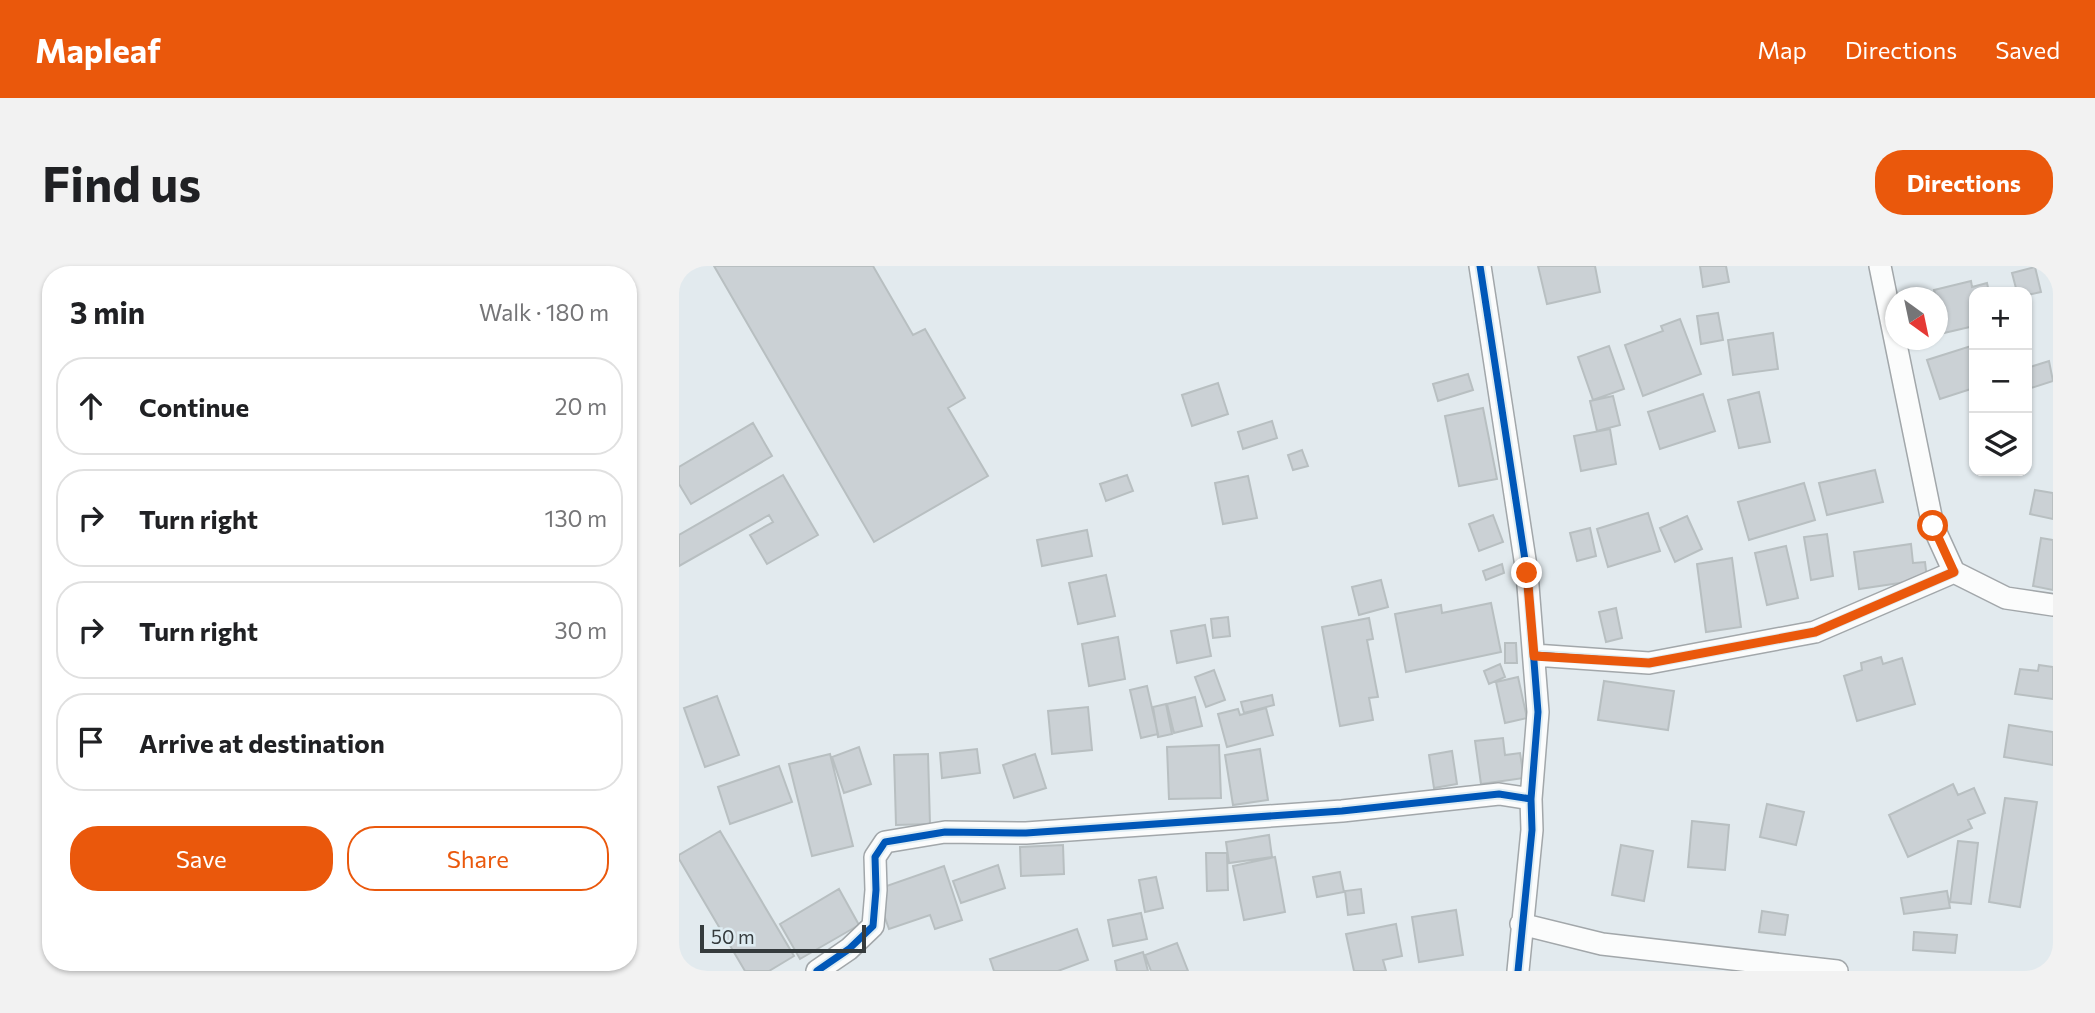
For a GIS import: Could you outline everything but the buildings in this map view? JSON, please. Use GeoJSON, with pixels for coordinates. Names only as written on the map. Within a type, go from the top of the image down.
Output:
{"type":"FeatureCollection","features":[{"type":"Feature","properties":{"kind":"street"},"geometry":{"type":"LineString","coordinates":[[1480,266],[1527,573],[1538,712],[1531,799],[1532,830],[1518,971]]}},
{"type":"Feature","properties":{"kind":"street"},"geometry":{"type":"LineString","coordinates":[[1879,266],[1933,526],[1954,572],[2006,598],[2053,606]]}},
{"type":"Feature","properties":{"kind":"street"},"geometry":{"type":"LineString","coordinates":[[1534,656],[1649,663],[1815,632],[1954,572]]}},
{"type":"Feature","properties":{"kind":"street"},"geometry":{"type":"LineString","coordinates":[[817,971],[849,949],[873,926],[875,857],[885,842],[945,832],[1026,833],[1328,812],[1499,794],[1531,799]]}},
{"type":"Feature","properties":{"kind":"street"},"geometry":{"type":"LineString","coordinates":[[1521,924],[1602,944],[1837,971]]}},
{"type":"Feature","properties":{"kind":"cycle path"},"geometry":{"type":"LineString","coordinates":[[1480,266],[1527,573],[1538,712],[1531,799],[1532,830],[1518,971]]}},
{"type":"Feature","properties":{"kind":"cycle path"},"geometry":{"type":"LineString","coordinates":[[1534,655],[1649,663],[1815,632],[1954,572]]}},
{"type":"Feature","properties":{"kind":"cycle path"},"geometry":{"type":"LineString","coordinates":[[817,971],[849,949],[873,926],[875,857],[885,842],[945,832],[1026,833],[1342,811],[1499,794],[1531,799]]}},
{"type":"Feature","properties":{"kind":"route"},"geometry":{"type":"LineString","coordinates":[[1527,573],[1534,656],[1649,663],[1815,632],[1954,572],[1933,526]]}}]}
